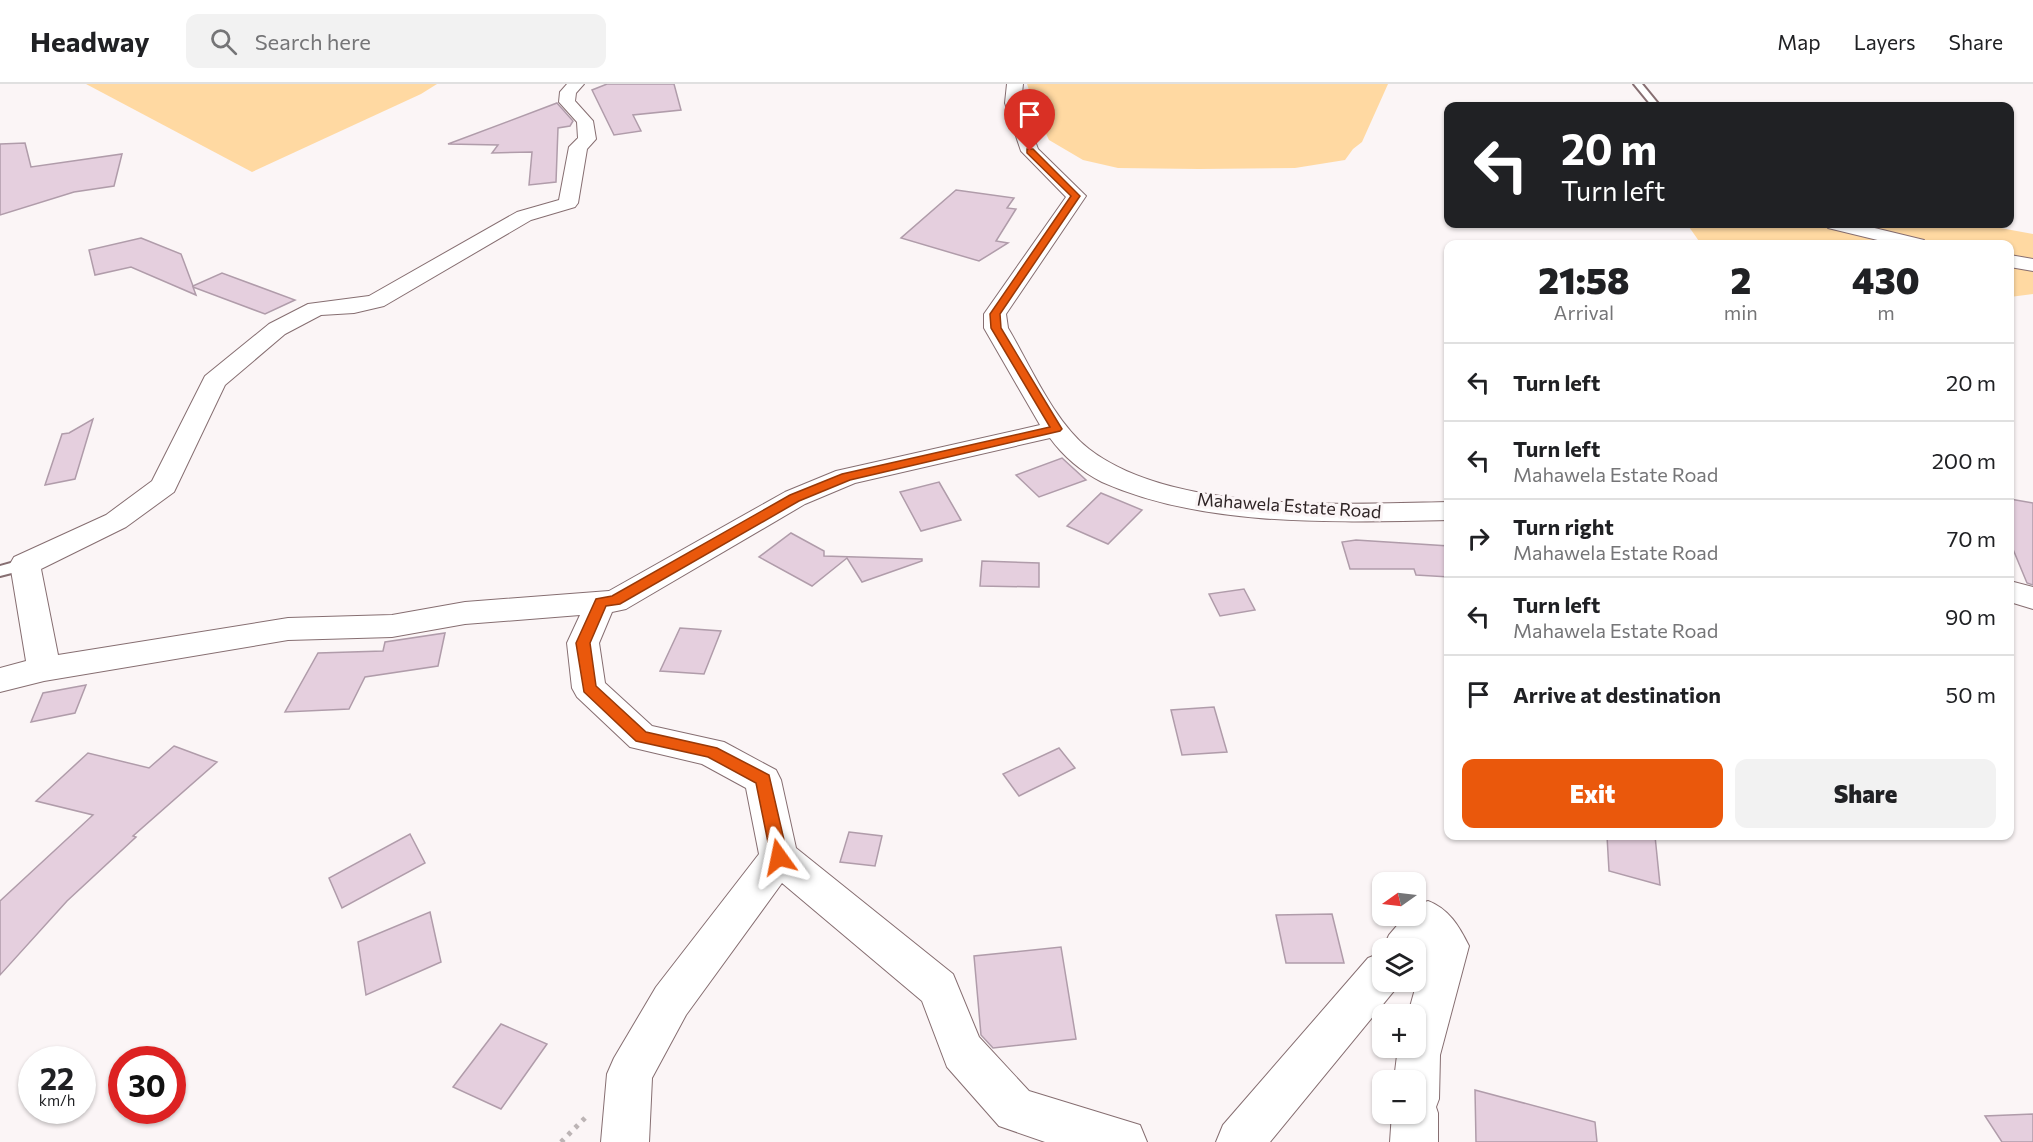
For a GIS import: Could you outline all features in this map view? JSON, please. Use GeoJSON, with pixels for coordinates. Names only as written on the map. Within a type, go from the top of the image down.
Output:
{"type":"FeatureCollection","features":[{"type":"Feature","properties":{"kind":"street"},"geometry":{"type":"LineString","coordinates":[[44,669],[12,568],[116,521],[164,486],[214,381],[277,329],[316,309],[354,306],[376,301],[524,216],[567,203],[579,147],[587,139],[585,121],[567,102],[568,92],[576,84]]}},
{"type":"Feature","properties":{"kind":"street","name":"Mahawela Estate Road"},"geometry":{"type":"LineString","coordinates":[[1015,84],[1013,102],[1030,151],[1076,196],[995,314],[996,328],[1056,429],[1078,454],[1111,477],[1193,501],[1344,513],[1444,511]]}},
{"type":"Feature","properties":{"kind":"street"},"geometry":{"type":"LineString","coordinates":[[1851,228],[1901,240]]}},
{"type":"Feature","properties":{"kind":"street"},"geometry":{"type":"LineString","coordinates":[[2014,262],[2033,265]]}},
{"type":"Feature","properties":{"kind":"street"},"geometry":{"type":"LineString","coordinates":[[0,680],[44,669],[288,629],[392,626],[465,613],[615,601],[795,498],[846,477],[1056,429]]}},
{"type":"Feature","properties":{"kind":"street"},"geometry":{"type":"LineString","coordinates":[[2014,592],[2033,598]]}},
{"type":"Feature","properties":{"kind":"street"},"geometry":{"type":"LineString","coordinates":[[601,602],[583,643],[590,688],[642,736],[711,752],[763,780],[779,857],[938,988],[963,1052],[1014,1110],[1123,1142]]}},
{"type":"Feature","properties":{"kind":"street"},"geometry":{"type":"LineString","coordinates":[[625,1142],[630,1074],[671,1001],[779,857]]}},
{"type":"Feature","properties":{"kind":"street"},"geometry":{"type":"LineString","coordinates":[[1413,938],[1428,920],[1449,945],[1418,1056],[1417,1070]]}},
{"type":"Feature","properties":{"kind":"street"},"geometry":{"type":"LineString","coordinates":[[1240,1142],[1372,985]]}},
{"type":"Feature","properties":{"kind":"street"},"geometry":{"type":"LineString","coordinates":[[1414,1142],[1415,1124]]}},
{"type":"Feature","properties":{"kind":"lane"},"geometry":{"type":"LineString","coordinates":[[1638,84],[1653,102]]}},
{"type":"Feature","properties":{"kind":"shaded area"},"geometry":{"type":"Polygon","coordinates":[[[86,84],[437,84],[421,94],[252,172],[86,84]]]}},
{"type":"Feature","properties":{"kind":"shaded area"},"geometry":{"type":"Polygon","coordinates":[[[1027,84],[1388,84],[1362,142],[1345,160],[1295,168],[1199,169],[1118,168],[1083,160],[1049,140],[1038,117],[1027,84]]]}},
{"type":"Feature","properties":{"kind":"shaded area"},"geometry":{"type":"Polygon","coordinates":[[[1690,228],[2000,228],[2033,234],[2033,294],[2014,296],[2014,240],[1698,240],[1690,228]]]}},
{"type":"Feature","properties":{"kind":"building"},"geometry":{"type":"Polygon","coordinates":[[[607,84],[674,84],[681,110],[633,115],[641,131],[614,135],[592,90],[607,84]]]}},
{"type":"Feature","properties":{"kind":"building"},"geometry":{"type":"Polygon","coordinates":[[[557,103],[573,121],[570,126],[558,128],[556,182],[529,185],[532,152],[492,153],[498,145],[448,144],[557,103]]]}},
{"type":"Feature","properties":{"kind":"building"},"geometry":{"type":"Polygon","coordinates":[[[25,143],[31,167],[122,154],[114,186],[74,192],[0,215],[0,144],[25,143]]]}},
{"type":"Feature","properties":{"kind":"building"},"geometry":{"type":"Polygon","coordinates":[[[956,190],[1014,198],[1007,208],[1016,209],[996,241],[1008,243],[979,261],[901,238],[956,190]]]}},
{"type":"Feature","properties":{"kind":"building"},"geometry":{"type":"Polygon","coordinates":[[[141,238],[181,254],[193,286],[222,273],[295,300],[265,314],[193,287],[196,295],[131,267],[95,275],[89,250],[141,238]]]}},
{"type":"Feature","properties":{"kind":"building"},"geometry":{"type":"Polygon","coordinates":[[[93,419],[75,479],[45,485],[62,434],[69,433],[93,419]]]}},
{"type":"Feature","properties":{"kind":"building"},"geometry":{"type":"Polygon","coordinates":[[[1062,458],[1086,480],[1039,497],[1016,475],[1062,458]]]}},
{"type":"Feature","properties":{"kind":"building"},"geometry":{"type":"Polygon","coordinates":[[[939,482],[961,520],[921,531],[900,492],[939,482]]]}},
{"type":"Feature","properties":{"kind":"building"},"geometry":{"type":"Polygon","coordinates":[[[1101,493],[1142,510],[1108,544],[1067,526],[1101,493]]]}},
{"type":"Feature","properties":{"kind":"building"},"geometry":{"type":"Polygon","coordinates":[[[2014,500],[2033,503],[2033,585],[2027,583],[2014,552],[2014,500]]]}},
{"type":"Feature","properties":{"kind":"building"},"geometry":{"type":"Polygon","coordinates":[[[791,533],[824,551],[824,556],[922,559],[922,561],[862,582],[847,558],[812,586],[759,557],[791,533]]]}},
{"type":"Feature","properties":{"kind":"building"},"geometry":{"type":"Polygon","coordinates":[[[1356,540],[1444,546],[1444,577],[1416,575],[1414,569],[1350,569],[1342,542],[1356,540]]]}},
{"type":"Feature","properties":{"kind":"building"},"geometry":{"type":"Polygon","coordinates":[[[982,561],[1039,563],[1039,587],[980,586],[982,561]]]}},
{"type":"Feature","properties":{"kind":"building"},"geometry":{"type":"Polygon","coordinates":[[[1244,589],[1255,610],[1220,616],[1209,594],[1244,589]]]}},
{"type":"Feature","properties":{"kind":"building"},"geometry":{"type":"Polygon","coordinates":[[[680,628],[721,631],[704,674],[660,671],[680,628]]]}},
{"type":"Feature","properties":{"kind":"building"},"geometry":{"type":"Polygon","coordinates":[[[445,633],[438,666],[365,677],[349,709],[285,712],[318,653],[383,651],[385,642],[445,633]]]}},
{"type":"Feature","properties":{"kind":"building"},"geometry":{"type":"Polygon","coordinates":[[[86,685],[75,713],[31,722],[43,693],[86,685]]]}},
{"type":"Feature","properties":{"kind":"building"},"geometry":{"type":"Polygon","coordinates":[[[1214,707],[1227,752],[1182,755],[1171,710],[1214,707]]]}},
{"type":"Feature","properties":{"kind":"building"},"geometry":{"type":"Polygon","coordinates":[[[174,746],[217,762],[133,836],[136,837],[67,901],[0,975],[0,901],[93,815],[36,801],[88,753],[149,768],[174,746]]]}},
{"type":"Feature","properties":{"kind":"building"},"geometry":{"type":"Polygon","coordinates":[[[1059,748],[1075,768],[1019,796],[1003,774],[1059,748]]]}},
{"type":"Feature","properties":{"kind":"building"},"geometry":{"type":"Polygon","coordinates":[[[849,832],[882,836],[875,866],[840,862],[849,832]]]}},
{"type":"Feature","properties":{"kind":"building"},"geometry":{"type":"Polygon","coordinates":[[[410,834],[425,863],[342,908],[329,878],[410,834]]]}},
{"type":"Feature","properties":{"kind":"building"},"geometry":{"type":"Polygon","coordinates":[[[1607,840],[1655,840],[1660,885],[1609,871],[1607,840]]]}},
{"type":"Feature","properties":{"kind":"building"},"geometry":{"type":"Polygon","coordinates":[[[430,912],[441,962],[366,995],[358,942],[430,912]]]}},
{"type":"Feature","properties":{"kind":"building"},"geometry":{"type":"Polygon","coordinates":[[[1332,914],[1344,963],[1286,963],[1276,915],[1332,914]]]}},
{"type":"Feature","properties":{"kind":"building"},"geometry":{"type":"Polygon","coordinates":[[[1061,947],[1076,1039],[993,1048],[981,1035],[974,956],[1061,947]]]}},
{"type":"Feature","properties":{"kind":"building"},"geometry":{"type":"Polygon","coordinates":[[[501,1024],[547,1044],[501,1109],[453,1087],[501,1024]]]}},
{"type":"Feature","properties":{"kind":"building"},"geometry":{"type":"Polygon","coordinates":[[[1475,1090],[1595,1122],[1597,1142],[1476,1142],[1475,1090]]]}},
{"type":"Feature","properties":{"kind":"building"},"geometry":{"type":"Polygon","coordinates":[[[2033,1114],[2033,1142],[2002,1142],[1985,1116],[2033,1114]]]}},
{"type":"Feature","properties":{"kind":"route"},"geometry":{"type":"LineString","coordinates":[[779,857],[763,780],[711,752],[642,736],[590,688],[583,643],[601,602],[615,601],[795,498],[846,477],[1056,429],[996,328],[995,314],[1076,196],[1030,151]]}}]}
